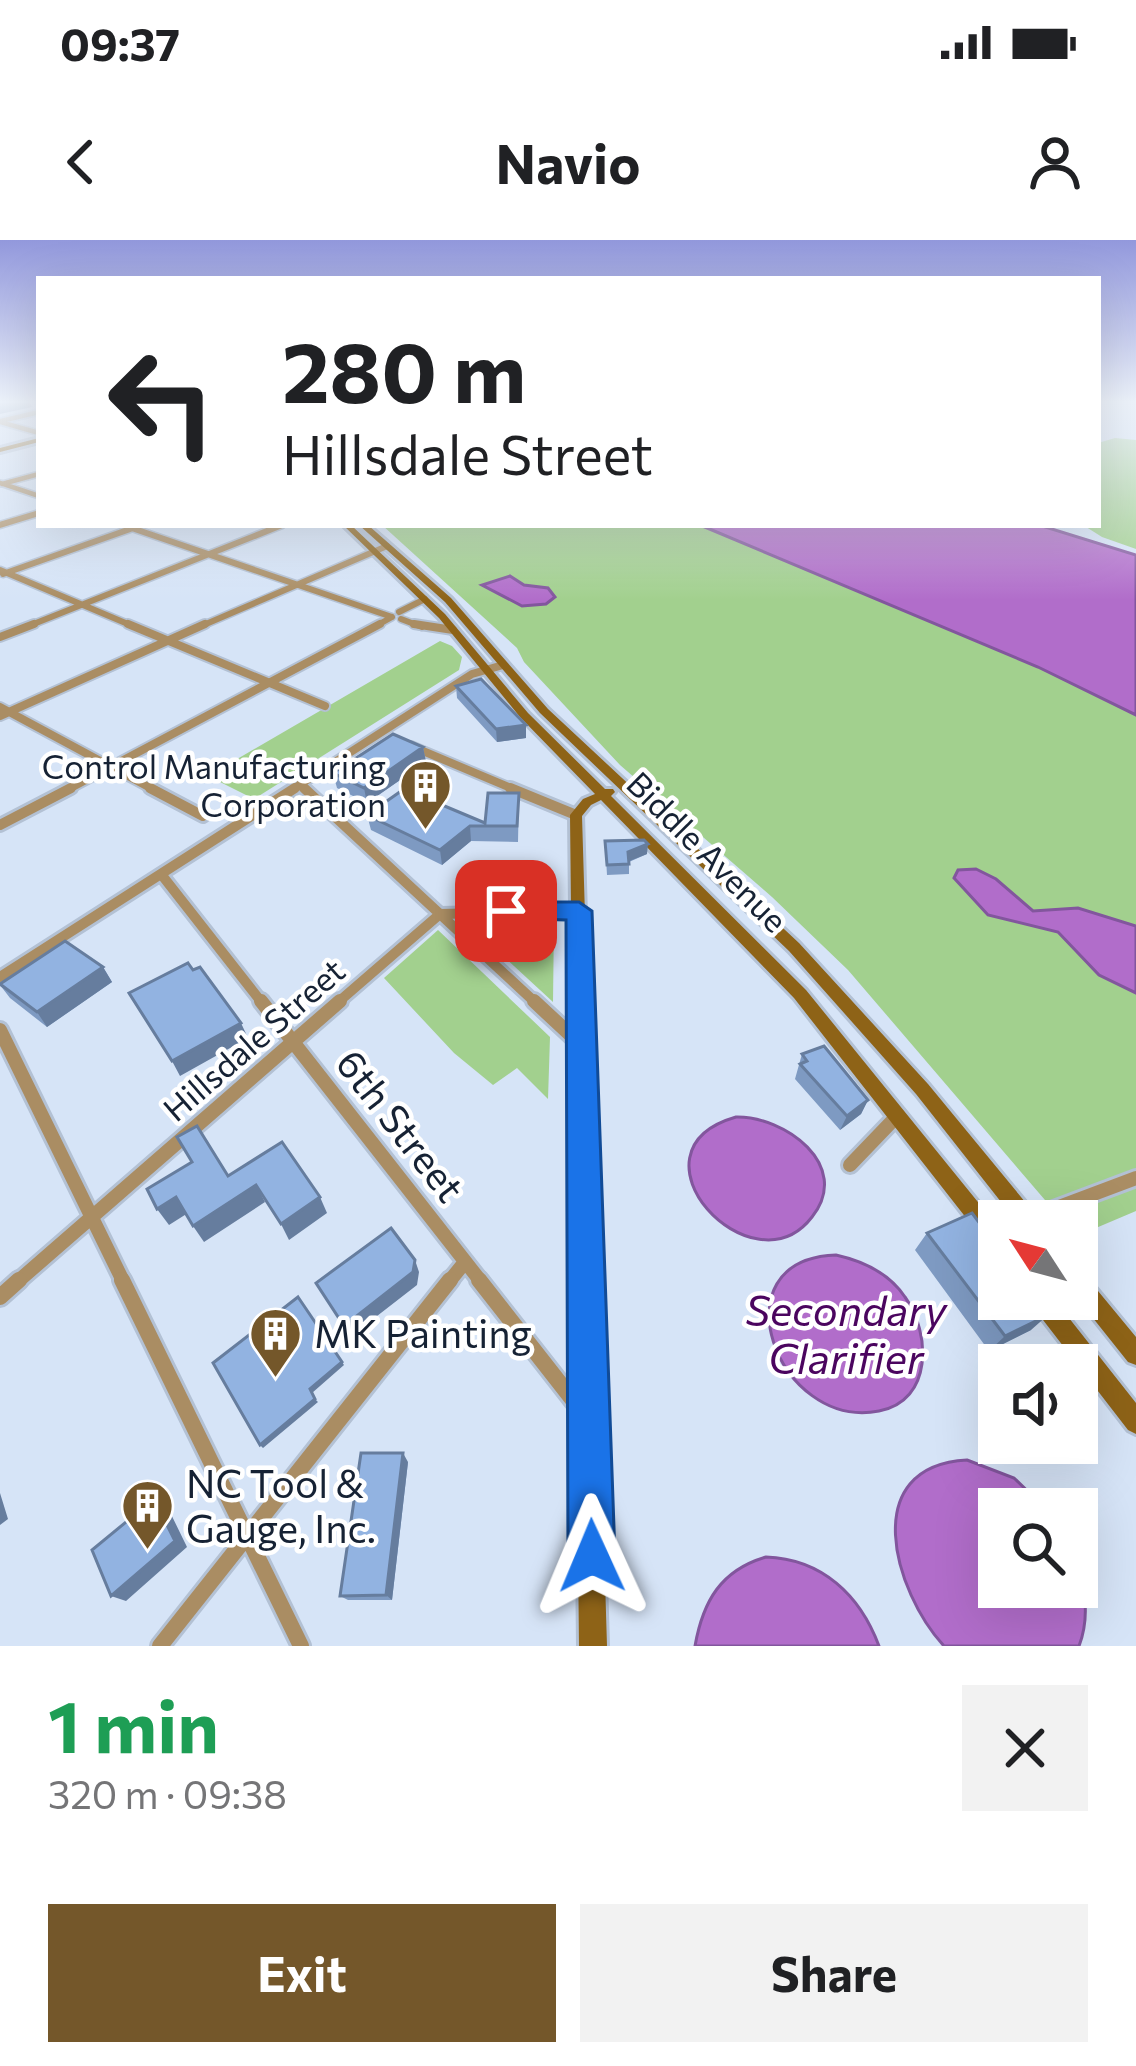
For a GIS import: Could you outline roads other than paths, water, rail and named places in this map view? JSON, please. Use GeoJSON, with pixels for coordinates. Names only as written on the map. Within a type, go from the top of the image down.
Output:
{"type":"FeatureCollection","features":[{"type":"Feature","properties":{"kind":"main road","name":"Biddle Avenue"},"geometry":{"type":"LineString","coordinates":[[350,528],[424,599],[603,794],[768,959],[978,1214]]}},
{"type":"Feature","properties":{"kind":"main road","name":"Biddle Avenue"},"geometry":{"type":"LineString","coordinates":[[366,528],[448,600],[544,711],[794,947],[922,1089],[1010,1200]]}},
{"type":"Feature","properties":{"kind":"main road"},"geometry":{"type":"LineString","coordinates":[[593,1646],[576,815],[580,806],[625,788]]}},
{"type":"Feature","properties":{"kind":"main road"},"geometry":{"type":"LineString","coordinates":[[768,959],[794,947]]}},
{"type":"Feature","properties":{"kind":"main road"},"geometry":{"type":"LineString","coordinates":[[1098,1307],[1136,1354]]}},
{"type":"Feature","properties":{"kind":"main road"},"geometry":{"type":"LineString","coordinates":[[1098,1385],[1136,1422]]}},
{"type":"Feature","properties":{"kind":"street"},"geometry":{"type":"LineString","coordinates":[[1,484],[36,475]]}},
{"type":"Feature","properties":{"kind":"street"},"geometry":{"type":"LineString","coordinates":[[1,484],[36,495]]}},
{"type":"Feature","properties":{"kind":"street"},"geometry":{"type":"LineString","coordinates":[[0,525],[36,514]]}},
{"type":"Feature","properties":{"kind":"street"},"geometry":{"type":"LineString","coordinates":[[2,572],[132,528],[432,630],[453,630]]}},
{"type":"Feature","properties":{"kind":"street"},"geometry":{"type":"LineString","coordinates":[[0,637],[274,528]]}},
{"type":"Feature","properties":{"kind":"street"},"geometry":{"type":"LineString","coordinates":[[3,712],[387,546]]}},
{"type":"Feature","properties":{"kind":"street"},"geometry":{"type":"LineString","coordinates":[[2,572],[325,706]]}},
{"type":"Feature","properties":{"kind":"street"},"geometry":{"type":"LineString","coordinates":[[0,825],[424,599]]}},
{"type":"Feature","properties":{"kind":"street"},"geometry":{"type":"LineString","coordinates":[[0,976],[380,733],[485,669],[503,665]]}},
{"type":"Feature","properties":{"kind":"street"},"geometry":{"type":"LineString","coordinates":[[3,712],[203,816]]}},
{"type":"Feature","properties":{"kind":"street"},"geometry":{"type":"LineString","coordinates":[[380,733],[576,815]]}},
{"type":"Feature","properties":{"kind":"street"},"geometry":{"type":"LineString","coordinates":[[300,784],[581,1045]]}},
{"type":"Feature","properties":{"kind":"street","name":"6th Street"},"geometry":{"type":"LineString","coordinates":[[160,874],[589,1419]]}},
{"type":"Feature","properties":{"kind":"street"},"geometry":{"type":"LineString","coordinates":[[440,914],[579,911]]}},
{"type":"Feature","properties":{"kind":"street","name":"Hillsdale Street"},"geometry":{"type":"LineString","coordinates":[[0,1298],[440,914]]}},
{"type":"Feature","properties":{"kind":"street"},"geometry":{"type":"LineString","coordinates":[[0,1030],[301,1646]]}},
{"type":"Feature","properties":{"kind":"street"},"geometry":{"type":"LineString","coordinates":[[850,1165],[898,1115]]}},
{"type":"Feature","properties":{"kind":"street"},"geometry":{"type":"LineString","coordinates":[[1078,1200],[1136,1178]]}},
{"type":"Feature","properties":{"kind":"street"},"geometry":{"type":"LineString","coordinates":[[160,1646],[465,1262]]}},
{"type":"Feature","properties":{"kind":"water"},"geometry":{"type":"Polygon","coordinates":[[[707,528],[1049,528],[1136,555],[1136,715],[1038,667],[707,528]]]}},
{"type":"Feature","properties":{"kind":"water"},"geometry":{"type":"Polygon","coordinates":[[[510,576],[524,585],[548,588],[555,597],[546,604],[522,606],[482,585],[510,576]]]}},
{"type":"Feature","properties":{"kind":"water"},"geometry":{"type":"Polygon","coordinates":[[[976,869],[996,879],[1033,911],[1078,908],[1136,926],[1136,993],[1099,975],[1058,932],[988,915],[954,878],[958,870],[976,869]]]}},
{"type":"Feature","properties":{"kind":"water","name":"Secondary Clarifier"},"geometry":{"type":"Polygon","coordinates":[[[736,1117],[755,1119],[792,1134],[819,1162],[822,1198],[812,1217],[787,1236],[758,1239],[730,1229],[707,1209],[692,1184],[690,1158],[703,1134],[736,1117]]]}},
{"type":"Feature","properties":{"kind":"water","name":"Secondary Clarifier"},"geometry":{"type":"Polygon","coordinates":[[[836,1255],[883,1275],[914,1312],[922,1364],[918,1380],[897,1405],[879,1411],[843,1410],[812,1396],[788,1371],[774,1342],[769,1311],[777,1284],[799,1264],[836,1255]]]}},
{"type":"Feature","properties":{"kind":"water","name":"Secondary Clarifier"},"geometry":{"type":"Polygon","coordinates":[[[967,1460],[1014,1478],[1024,1488],[978,1488],[978,1608],[1085,1608],[1079,1646],[944,1646],[911,1595],[896,1535],[898,1507],[910,1484],[932,1468],[967,1460]]]}},
{"type":"Feature","properties":{"kind":"water"},"geometry":{"type":"Polygon","coordinates":[[[766,1557],[805,1565],[836,1583],[861,1611],[879,1646],[695,1646],[703,1615],[717,1590],[737,1570],[766,1557]]]}},
{"type":"Feature","properties":{"kind":"place","name":"Control Manufacturing Corporation"},"geometry":{"type":"Point","coordinates":[425,832]}},
{"type":"Feature","properties":{"kind":"place","name":"MK Painting"},"geometry":{"type":"Point","coordinates":[275,1380]}},
{"type":"Feature","properties":{"kind":"place","name":"NC Tool & Gauge, Inc."},"geometry":{"type":"Point","coordinates":[147,1552]}}]}
